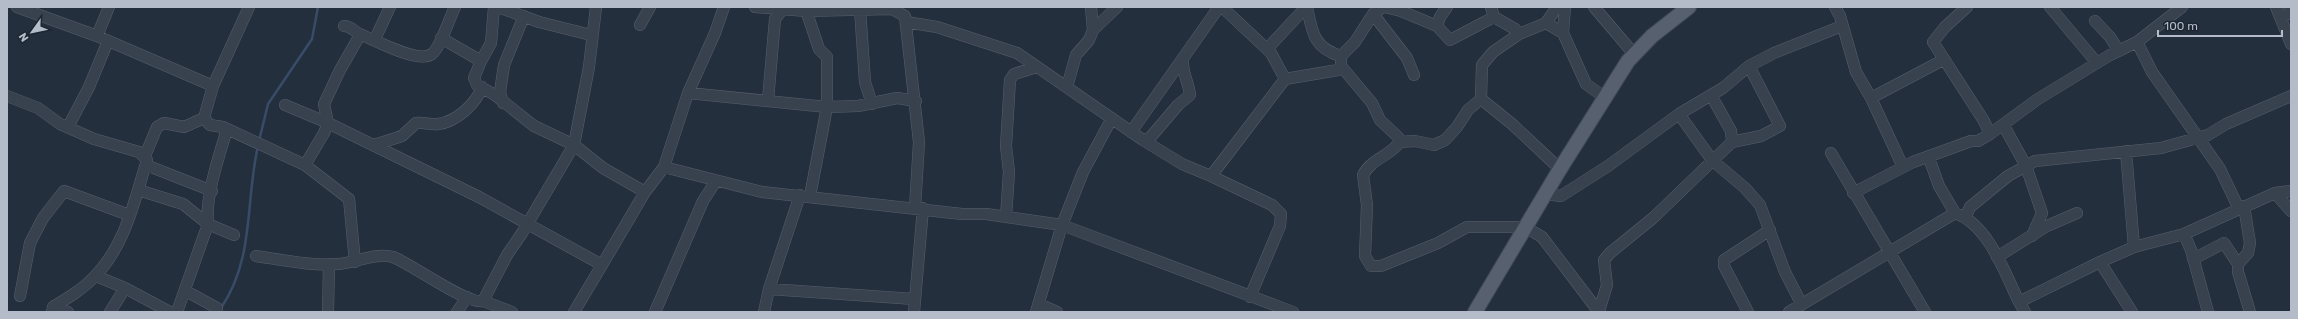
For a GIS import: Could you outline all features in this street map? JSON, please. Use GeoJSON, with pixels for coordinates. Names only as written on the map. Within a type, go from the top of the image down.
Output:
{"type":"FeatureCollection","features":[{"type":"Feature","properties":{"kind":"main road"},"geometry":{"type":"LineString","coordinates":[[1475,312],[1604,97],[1634,54],[1652,36],[1689,7]]}},
{"type":"Feature","properties":{"kind":"street"},"geometry":{"type":"LineString","coordinates":[[17,7],[98,36],[213,86]]}},
{"type":"Feature","properties":{"kind":"street"},"geometry":{"type":"LineString","coordinates":[[98,36],[109,7]]}},
{"type":"Feature","properties":{"kind":"street"},"geometry":{"type":"LineString","coordinates":[[204,118],[213,86],[249,7]]}},
{"type":"Feature","properties":{"kind":"street"},"geometry":{"type":"LineString","coordinates":[[375,39],[390,7]]}},
{"type":"Feature","properties":{"kind":"street"},"geometry":{"type":"LineString","coordinates":[[344,26],[349,26],[360,35],[375,39],[391,48],[412,56],[426,56],[433,54],[455,7]]}},
{"type":"Feature","properties":{"kind":"street"},"geometry":{"type":"LineString","coordinates":[[494,7],[491,43],[474,78],[478,85],[534,126],[574,145],[603,168],[645,192]]}},
{"type":"Feature","properties":{"kind":"street"},"geometry":{"type":"LineString","coordinates":[[498,7],[591,35]]}},
{"type":"Feature","properties":{"kind":"street"},"geometry":{"type":"LineString","coordinates":[[483,301],[506,255],[574,145],[589,67],[591,35],[596,7]]}},
{"type":"Feature","properties":{"kind":"street"},"geometry":{"type":"LineString","coordinates":[[640,25],[650,7]]}},
{"type":"Feature","properties":{"kind":"street"},"geometry":{"type":"LineString","coordinates":[[574,312],[645,192],[664,167],[688,93],[715,33],[724,7]]}},
{"type":"Feature","properties":{"kind":"street"},"geometry":{"type":"LineString","coordinates":[[755,7],[785,9],[892,8],[905,16],[916,101],[919,142],[919,208],[914,312]]}},
{"type":"Feature","properties":{"kind":"street"},"geometry":{"type":"LineString","coordinates":[[1090,7],[1093,30]]}},
{"type":"Feature","properties":{"kind":"street"},"geometry":{"type":"LineString","coordinates":[[1067,87],[1076,55],[1089,40],[1093,30],[1117,7]]}},
{"type":"Feature","properties":{"kind":"street"},"geometry":{"type":"LineString","coordinates":[[1131,132],[1219,7]]}},
{"type":"Feature","properties":{"kind":"street"},"geometry":{"type":"LineString","coordinates":[[1222,7],[1267,50],[1285,80]]}},
{"type":"Feature","properties":{"kind":"street"},"geometry":{"type":"LineString","coordinates":[[1267,50],[1307,7]]}},
{"type":"Feature","properties":{"kind":"street"},"geometry":{"type":"LineString","coordinates":[[1307,7],[1309,23],[1313,33],[1326,49],[1341,61],[1372,103],[1380,120],[1398,137],[1400,142]]}},
{"type":"Feature","properties":{"kind":"street"},"geometry":{"type":"LineString","coordinates":[[1211,176],[1285,80],[1317,73],[1334,72],[1373,14],[1384,7],[1401,11],[1437,26],[1450,40],[1492,12],[1515,29],[1518,34]]}},
{"type":"Feature","properties":{"kind":"street"},"geometry":{"type":"LineString","coordinates":[[1437,26],[1440,17],[1447,7]]}},
{"type":"Feature","properties":{"kind":"street"},"geometry":{"type":"LineString","coordinates":[[1400,142],[1415,141],[1434,145],[1445,140],[1457,127],[1468,110],[1481,99],[1482,65],[1493,52],[1518,34],[1546,23],[1557,7]]}},
{"type":"Feature","properties":{"kind":"street"},"geometry":{"type":"LineString","coordinates":[[1565,7],[1563,33],[1586,84],[1604,97]]}},
{"type":"Feature","properties":{"kind":"street"},"geometry":{"type":"LineString","coordinates":[[1594,7],[1634,54]]}},
{"type":"Feature","properties":{"kind":"street"},"geometry":{"type":"LineString","coordinates":[[1835,7],[1840,16],[1856,72],[1871,98],[1903,167]]}},
{"type":"Feature","properties":{"kind":"street"},"geometry":{"type":"LineString","coordinates":[[1967,7],[1954,11],[1933,42],[1984,121],[1990,134]]}},
{"type":"Feature","properties":{"kind":"street"},"geometry":{"type":"LineString","coordinates":[[2050,7],[2097,63]]}},
{"type":"Feature","properties":{"kind":"street"},"geometry":{"type":"LineString","coordinates":[[1853,193],[1903,167],[1990,134],[2004,126],[2038,99],[2097,63],[2137,42],[2182,7]]}},
{"type":"Feature","properties":{"kind":"street"},"geometry":{"type":"LineString","coordinates":[[2276,7],[2282,18],[2291,44]]}},
{"type":"Feature","properties":{"kind":"street"},"geometry":{"type":"LineString","coordinates":[[768,100],[775,19],[785,9]]}},
{"type":"Feature","properties":{"kind":"street"},"geometry":{"type":"LineString","coordinates":[[764,312],[769,289],[805,195],[827,106],[827,57],[819,49],[805,9]]}},
{"type":"Feature","properties":{"kind":"street"},"geometry":{"type":"LineString","coordinates":[[860,9],[865,82],[872,104]]}},
{"type":"Feature","properties":{"kind":"street"},"geometry":{"type":"LineString","coordinates":[[2282,18],[2291,12]]}},
{"type":"Feature","properties":{"kind":"street"},"geometry":{"type":"LineString","coordinates":[[1373,14],[1407,58],[1414,75]]}},
{"type":"Feature","properties":{"kind":"street"},"geometry":{"type":"LineString","coordinates":[[503,103],[500,92],[504,65],[524,16]]}},
{"type":"Feature","properties":{"kind":"street"},"geometry":{"type":"LineString","coordinates":[[2095,21],[2110,37],[2119,51]]}},
{"type":"Feature","properties":{"kind":"street"},"geometry":{"type":"LineString","coordinates":[[906,22],[937,27],[1017,54],[1131,132],[1182,164],[1272,205],[1281,214],[1280,226],[1250,297]]}},
{"type":"Feature","properties":{"kind":"street"},"geometry":{"type":"LineString","coordinates":[[1546,23],[1563,33]]}},
{"type":"Feature","properties":{"kind":"street"},"geometry":{"type":"LineString","coordinates":[[1545,194],[1561,196],[1608,166],[1679,114],[1711,95],[1749,66],[1774,53],[1842,26]]}},
{"type":"Feature","properties":{"kind":"street"},"geometry":{"type":"LineString","coordinates":[[304,165],[324,133],[328,123],[324,104],[340,70],[360,35]]}},
{"type":"Feature","properties":{"kind":"street"},"geometry":{"type":"LineString","coordinates":[[441,38],[481,61]]}},
{"type":"Feature","properties":{"kind":"street"},"geometry":{"type":"LineString","coordinates":[[68,127],[89,87],[108,41]]}},
{"type":"Feature","properties":{"kind":"street"},"geometry":{"type":"LineString","coordinates":[[2137,42],[2152,72],[2220,169],[2241,208],[2250,243],[2248,253],[2238,264]]}},
{"type":"Feature","properties":{"kind":"street"},"geometry":{"type":"LineString","coordinates":[[1143,140],[1149,139],[1178,105],[1190,95],[1189,88],[1182,71],[1183,60]]}},
{"type":"Feature","properties":{"kind":"street"},"geometry":{"type":"LineString","coordinates":[[1871,98],[1944,60]]}},
{"type":"Feature","properties":{"kind":"street"},"geometry":{"type":"LineString","coordinates":[[1599,312],[1607,285],[1604,260],[1617,246],[1658,213],[1732,142],[1761,136],[1780,126],[1749,66]]}},
{"type":"Feature","properties":{"kind":"street"},"geometry":{"type":"LineString","coordinates":[[1006,217],[1009,172],[1006,146],[1010,80],[1014,74],[1037,67]]}},
{"type":"Feature","properties":{"kind":"street"},"geometry":{"type":"LineString","coordinates":[[374,145],[402,136],[416,123],[437,124],[445,122],[461,113],[474,102],[482,87]]}},
{"type":"Feature","properties":{"kind":"street"},"geometry":{"type":"LineString","coordinates":[[688,93],[827,106],[872,104],[897,98],[916,101]]}},
{"type":"Feature","properties":{"kind":"street"},"geometry":{"type":"LineString","coordinates":[[1711,95],[1731,131],[1732,142]]}},
{"type":"Feature","properties":{"kind":"street"},"geometry":{"type":"LineString","coordinates":[[7,96],[38,108],[68,127],[94,139],[139,152],[145,161],[212,191]]}},
{"type":"Feature","properties":{"kind":"street"},"geometry":{"type":"LineString","coordinates":[[1789,312],[1889,253],[1960,215],[2008,176],[2035,161],[2126,151],[2137,152],[2161,148],[2208,135],[2226,124],[2291,96]]}},
{"type":"Feature","properties":{"kind":"street"},"geometry":{"type":"LineString","coordinates":[[1481,99],[1512,124],[1560,169]]}},
{"type":"Feature","properties":{"kind":"street"},"geometry":{"type":"LineString","coordinates":[[285,105],[328,123],[479,197],[602,265]]}},
{"type":"Feature","properties":{"kind":"street"},"geometry":{"type":"LineString","coordinates":[[1679,114],[1712,160],[1746,188],[1760,205],[1785,272],[1802,303]]}},
{"type":"Feature","properties":{"kind":"street"},"geometry":{"type":"LineString","coordinates":[[204,118],[210,125],[226,129],[262,144],[304,165],[349,200],[355,262]]}},
{"type":"Feature","properties":{"kind":"street"},"geometry":{"type":"LineString","coordinates":[[53,310],[96,276],[117,246],[138,190],[145,161],[157,127],[164,123],[184,127],[204,118]]}},
{"type":"Feature","properties":{"kind":"street"},"geometry":{"type":"LineString","coordinates":[[1057,312],[1037,308],[1062,225],[1083,172],[1112,118]]}},
{"type":"Feature","properties":{"kind":"street"},"geometry":{"type":"LineString","coordinates":[[2004,126],[2026,166],[2042,213],[2032,236]]}},
{"type":"Feature","properties":{"kind":"street"},"geometry":{"type":"LineString","coordinates":[[177,312],[186,291],[208,224],[207,213],[213,180],[226,129]]}},
{"type":"Feature","properties":{"kind":"street"},"geometry":{"type":"LineString","coordinates":[[1400,142],[1396,148],[1371,164],[1363,176],[1367,205],[1365,256],[1371,266],[1381,266],[1438,243],[1467,226],[1525,228],[1542,237],[1599,312]]}},
{"type":"Feature","properties":{"kind":"street"},"geometry":{"type":"LineString","coordinates":[[2126,151],[2134,247]]}},
{"type":"Feature","properties":{"kind":"street"},"geometry":{"type":"LineString","coordinates":[[1831,153],[1853,193],[1925,312]]}},
{"type":"Feature","properties":{"kind":"street"},"geometry":{"type":"LineString","coordinates":[[1929,158],[1939,186],[1960,215],[1975,224],[1998,257],[2022,307],[2100,262],[2134,247],[2184,234],[2275,192],[2291,191]]}},
{"type":"Feature","properties":{"kind":"street"},"geometry":{"type":"LineString","coordinates":[[664,167],[762,192],[805,195],[1006,217],[1062,225],[1293,312]]}},
{"type":"Feature","properties":{"kind":"street"},"geometry":{"type":"LineString","coordinates":[[655,312],[703,201],[716,181]]}},
{"type":"Feature","properties":{"kind":"street"},"geometry":{"type":"LineString","coordinates":[[138,190],[183,204],[208,224],[234,235]]}},
{"type":"Feature","properties":{"kind":"street"},"geometry":{"type":"LineString","coordinates":[[20,296],[30,243],[43,218],[64,191],[129,216]]}},
{"type":"Feature","properties":{"kind":"street"},"geometry":{"type":"LineString","coordinates":[[2275,192],[2291,211]]}},
{"type":"Feature","properties":{"kind":"street"},"geometry":{"type":"LineString","coordinates":[[1998,257],[2047,226],[2077,213]]}},
{"type":"Feature","properties":{"kind":"street"},"geometry":{"type":"LineString","coordinates":[[1748,312],[1724,266],[1724,260],[1770,230]]}},
{"type":"Feature","properties":{"kind":"street"},"geometry":{"type":"LineString","coordinates":[[2184,234],[2193,259],[2208,312]]}},
{"type":"Feature","properties":{"kind":"street"},"geometry":{"type":"LineString","coordinates":[[2193,259],[2224,243],[2238,264],[2238,272],[2250,312]]}},
{"type":"Feature","properties":{"kind":"street"},"geometry":{"type":"LineString","coordinates":[[256,256],[329,264],[355,262],[386,256],[393,258],[467,297],[479,302],[483,301],[512,312]]}},
{"type":"Feature","properties":{"kind":"street"},"geometry":{"type":"LineString","coordinates":[[2100,262],[2132,312]]}},
{"type":"Feature","properties":{"kind":"street"},"geometry":{"type":"LineString","coordinates":[[328,312],[329,264]]}},
{"type":"Feature","properties":{"kind":"street"},"geometry":{"type":"LineString","coordinates":[[96,276],[125,288],[170,312]]}},
{"type":"Feature","properties":{"kind":"street"},"geometry":{"type":"LineString","coordinates":[[110,312],[125,288]]}},
{"type":"Feature","properties":{"kind":"street"},"geometry":{"type":"LineString","coordinates":[[769,289],[914,299]]}},
{"type":"Feature","properties":{"kind":"street"},"geometry":{"type":"LineString","coordinates":[[186,291],[217,308]]}},
{"type":"Feature","properties":{"kind":"street"},"geometry":{"type":"LineString","coordinates":[[458,312],[467,297]]}},
{"type":"Feature","properties":{"kind":"street"},"geometry":{"type":"LineString","coordinates":[[53,310],[68,312]]}},
{"type":"Feature","properties":{"kind":"waterway"},"geometry":{"type":"LineString","coordinates":[[259,141],[268,104],[312,39],[318,7]]}},
{"type":"Feature","properties":{"kind":"waterway"},"geometry":{"type":"LineString","coordinates":[[221,308],[232,289],[244,250],[258,146]]}}]}
